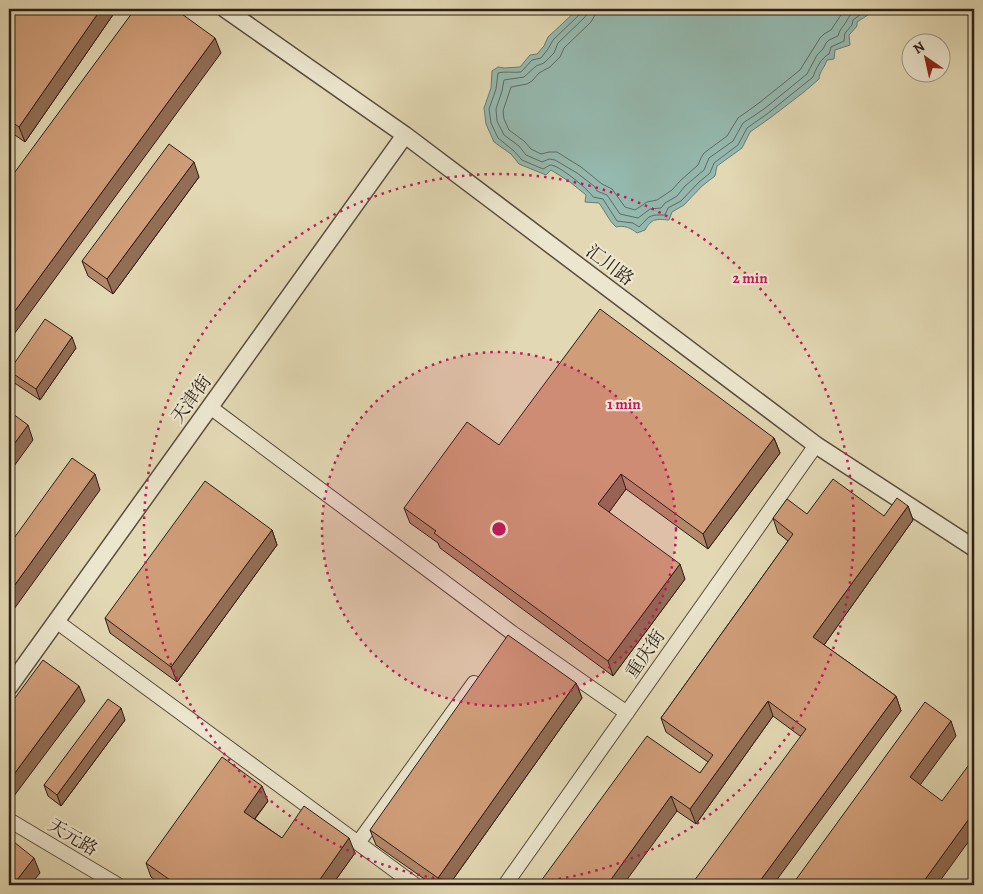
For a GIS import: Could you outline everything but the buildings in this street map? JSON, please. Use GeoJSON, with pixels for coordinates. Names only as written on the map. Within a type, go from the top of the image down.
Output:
{"type":"FeatureCollection","features":[{"type":"Feature","properties":{"kind":"street","name":"汇川路"},"geometry":{"type":"LineString","coordinates":[[224,9],[406,136],[816,445],[974,548]]}},
{"type":"Feature","properties":{"kind":"street","name":"天津街"},"geometry":{"type":"LineString","coordinates":[[9,686],[406,136]]}},
{"type":"Feature","properties":{"kind":"street"},"geometry":{"type":"LineString","coordinates":[[210,407],[508,636],[627,712]]}},
{"type":"Feature","properties":{"kind":"street","name":"重庆街"},"geometry":{"type":"LineString","coordinates":[[505,885],[816,445]]}},
{"type":"Feature","properties":{"kind":"street"},"geometry":{"type":"LineString","coordinates":[[56,622],[416,885]]}},
{"type":"Feature","properties":{"kind":"street"},"geometry":{"type":"LineString","coordinates":[[358,843],[483,671]]}},
{"type":"Feature","properties":{"kind":"street","name":"天元路"},"geometry":{"type":"LineString","coordinates":[[9,820],[118,885]]}},
{"type":"Feature","properties":{"kind":"water"},"geometry":{"type":"Polygon","coordinates":[[[578,9],[877,9],[857,22],[857,26],[849,35],[850,45],[835,50],[834,59],[827,60],[819,79],[750,132],[742,148],[717,166],[715,176],[702,186],[684,205],[672,212],[669,220],[655,220],[645,230],[637,233],[627,227],[616,227],[599,203],[585,202],[586,195],[551,170],[546,175],[519,164],[511,154],[494,142],[486,124],[484,108],[491,88],[492,71],[498,67],[520,67],[530,55],[537,54],[544,46],[548,37],[578,9]]]}}]}
